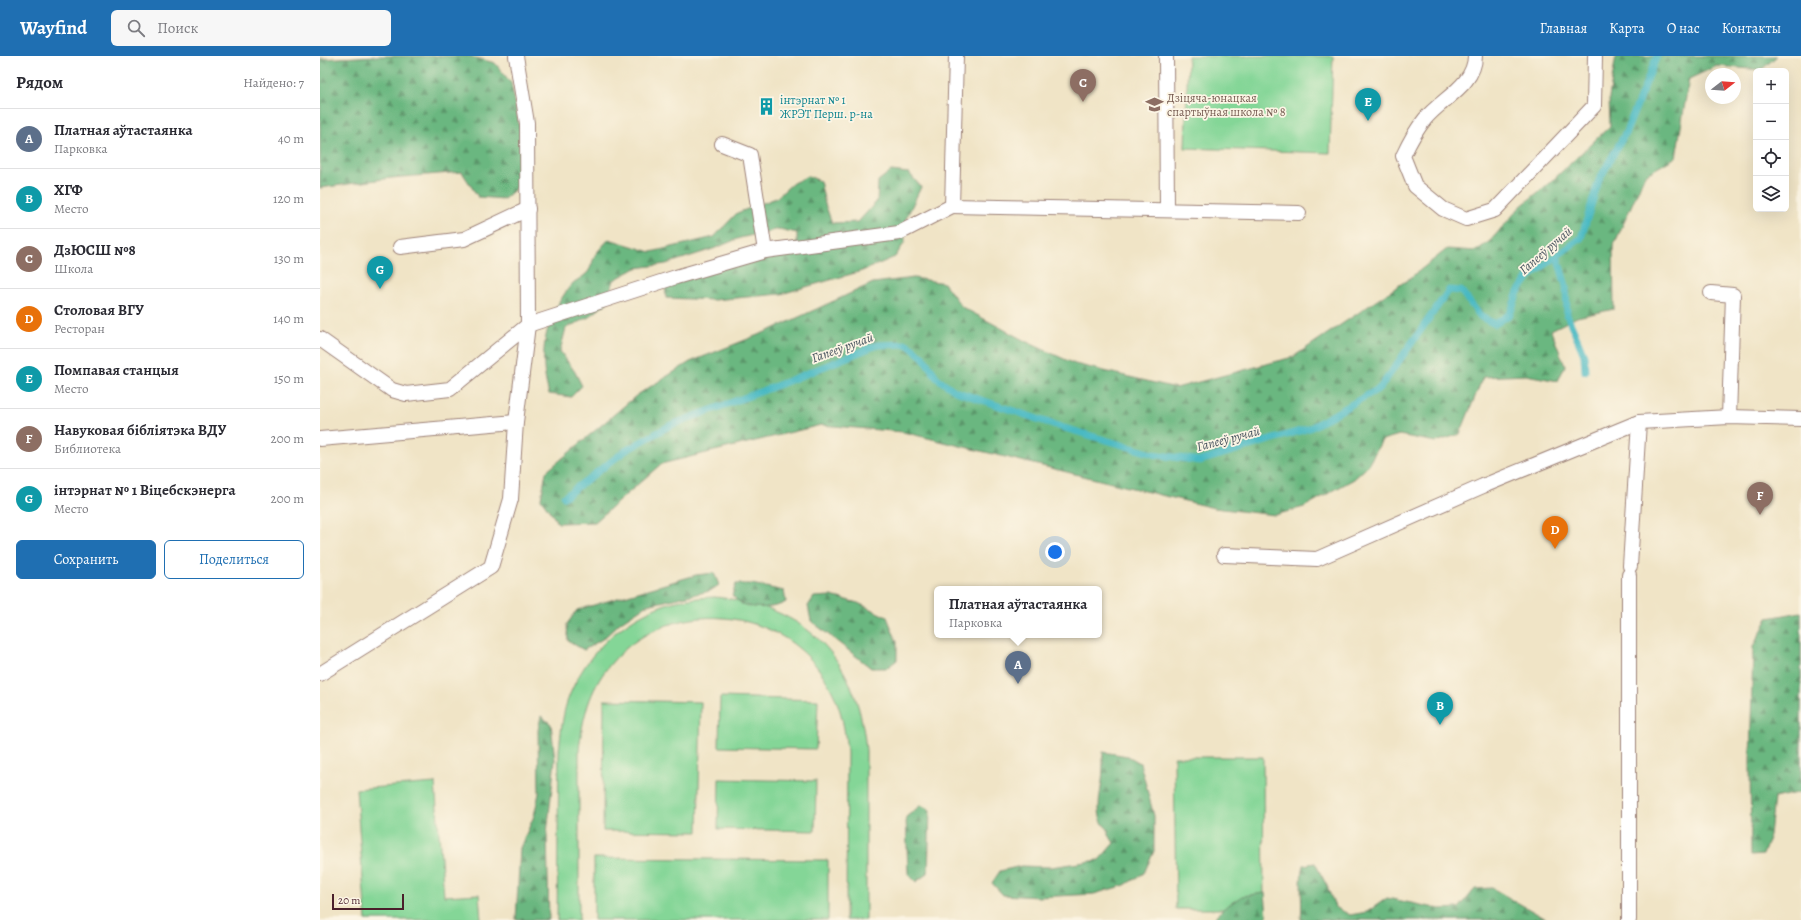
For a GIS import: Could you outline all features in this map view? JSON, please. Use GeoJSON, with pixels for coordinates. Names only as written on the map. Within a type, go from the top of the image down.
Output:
{"type":"FeatureCollection","features":[{"type":"Feature","properties":{"kind":"lane"},"geometry":{"type":"LineString","coordinates":[[320,674],[491,567],[511,499],[516,422],[528,325],[527,123],[516,56]]}},
{"type":"Feature","properties":{"kind":"lane"},"geometry":{"type":"LineString","coordinates":[[952,206],[956,56]]}},
{"type":"Feature","properties":{"kind":"lane"},"geometry":{"type":"LineString","coordinates":[[1166,56],[1167,210]]}},
{"type":"Feature","properties":{"kind":"lane"},"geometry":{"type":"LineString","coordinates":[[1475,56],[1475,66],[1454,94],[1426,118],[1407,146],[1403,156],[1415,186],[1443,209],[1466,219],[1495,210],[1594,106],[1595,56]]}},
{"type":"Feature","properties":{"kind":"lane"},"geometry":{"type":"LineString","coordinates":[[722,144],[750,155],[765,252]]}},
{"type":"Feature","properties":{"kind":"lane"},"geometry":{"type":"LineString","coordinates":[[320,339],[392,390],[406,394],[450,389],[528,325],[676,277],[765,252],[899,233],[952,206],[1299,213]]}},
{"type":"Feature","properties":{"kind":"lane"},"geometry":{"type":"LineString","coordinates":[[400,247],[464,239],[528,209]]}},
{"type":"Feature","properties":{"kind":"lane"},"geometry":{"type":"LineString","coordinates":[[1711,293],[1733,295],[1729,417]]}},
{"type":"Feature","properties":{"kind":"lane"},"geometry":{"type":"LineString","coordinates":[[1224,555],[1317,560],[1483,486],[1639,422],[1729,417],[1801,419]]}},
{"type":"Feature","properties":{"kind":"lane"},"geometry":{"type":"LineString","coordinates":[[320,439],[516,422]]}},
{"type":"Feature","properties":{"kind":"lane"},"geometry":{"type":"LineString","coordinates":[[1629,920],[1630,571],[1639,422]]}},
{"type":"Feature","properties":{"kind":"green space"},"geometry":{"type":"Polygon","coordinates":[[[379,56],[469,56],[495,63],[511,83],[521,134],[520,185],[504,199],[478,197],[462,172],[391,178],[320,188],[320,59],[379,56]]]}},
{"type":"Feature","properties":{"kind":"green space"},"geometry":{"type":"Polygon","coordinates":[[[1188,56],[1333,56],[1330,153],[1185,148],[1188,56]]]}},
{"type":"Feature","properties":{"kind":"green space"},"geometry":{"type":"Polygon","coordinates":[[[1616,56],[1777,56],[1763,68],[1753,68],[1753,69],[1717,66],[1713,68],[1705,68],[1705,72],[1689,79],[1676,157],[1645,175],[1613,247],[1614,309],[1577,317],[1551,330],[1565,366],[1558,381],[1526,375],[1483,377],[1460,434],[1436,442],[1399,435],[1382,440],[1367,467],[1354,479],[1304,507],[1275,515],[1214,508],[903,432],[821,425],[661,464],[595,522],[558,523],[541,499],[546,472],[637,395],[690,362],[773,329],[873,283],[914,278],[944,283],[962,307],[1027,342],[1075,364],[1176,388],[1293,357],[1410,278],[1447,249],[1476,251],[1490,241],[1520,207],[1554,179],[1610,126],[1609,97],[1616,56]]]}},
{"type":"Feature","properties":{"kind":"green space"},"geometry":{"type":"Polygon","coordinates":[[[891,171],[909,173],[921,187],[904,223],[905,242],[895,257],[862,271],[781,294],[714,300],[666,298],[665,285],[797,243],[797,233],[779,229],[740,238],[713,249],[666,264],[636,268],[614,280],[607,303],[589,317],[566,328],[560,351],[575,372],[582,386],[571,397],[549,394],[545,379],[544,351],[549,323],[555,310],[571,285],[588,272],[595,255],[609,239],[651,252],[714,237],[737,213],[776,198],[793,183],[808,176],[820,181],[825,204],[832,223],[858,222],[877,201],[878,181],[891,171]]]}},
{"type":"Feature","properties":{"kind":"green space"},"geometry":{"type":"Polygon","coordinates":[[[714,573],[719,585],[710,591],[647,605],[621,622],[604,638],[584,650],[568,641],[567,624],[577,610],[696,575],[714,573]]]}},
{"type":"Feature","properties":{"kind":"green space"},"geometry":{"type":"Polygon","coordinates":[[[736,584],[752,584],[784,591],[786,602],[776,606],[764,608],[747,606],[742,604],[732,595],[736,584]]]}},
{"type":"Feature","properties":{"kind":"green space"},"geometry":{"type":"Polygon","coordinates":[[[831,596],[858,603],[887,617],[897,642],[897,660],[887,668],[871,668],[811,621],[808,606],[814,597],[831,596]]]}},
{"type":"Feature","properties":{"kind":"green space"},"geometry":{"type":"Polygon","coordinates":[[[714,597],[747,602],[776,612],[801,625],[822,642],[839,664],[852,689],[861,718],[866,751],[866,920],[846,920],[847,752],[842,721],[832,691],[812,661],[787,639],[757,625],[724,618],[691,619],[659,628],[630,646],[605,671],[599,680],[587,709],[579,750],[579,920],[557,920],[559,750],[564,714],[574,685],[593,655],[605,642],[633,620],[649,611],[672,602],[714,597]]]}},
{"type":"Feature","properties":{"kind":"green space"},"geometry":{"type":"Polygon","coordinates":[[[1801,612],[1801,792],[1774,798],[1770,835],[1763,855],[1751,856],[1750,761],[1753,647],[1768,618],[1801,612]]]}},
{"type":"Feature","properties":{"kind":"green space"},"geometry":{"type":"Polygon","coordinates":[[[720,697],[818,700],[816,749],[719,747],[720,697]]]}},
{"type":"Feature","properties":{"kind":"green space"},"geometry":{"type":"Polygon","coordinates":[[[604,700],[701,702],[698,832],[603,831],[604,700]]]}},
{"type":"Feature","properties":{"kind":"green space"},"geometry":{"type":"Polygon","coordinates":[[[541,716],[551,724],[555,760],[547,833],[549,920],[516,920],[520,848],[534,816],[539,793],[538,730],[541,716]]]}},
{"type":"Feature","properties":{"kind":"green space"},"geometry":{"type":"Polygon","coordinates":[[[1103,752],[1128,756],[1140,763],[1154,816],[1154,851],[1144,873],[1125,885],[1094,894],[1038,897],[1003,895],[992,883],[1000,871],[1021,866],[1051,867],[1099,860],[1114,843],[1099,813],[1099,800],[1103,774],[1103,752]]]}},
{"type":"Feature","properties":{"kind":"green space"},"geometry":{"type":"Polygon","coordinates":[[[1174,757],[1263,757],[1264,909],[1176,909],[1174,757]]]}},
{"type":"Feature","properties":{"kind":"green space"},"geometry":{"type":"Polygon","coordinates":[[[719,779],[816,781],[815,831],[718,829],[719,779]]]}},
{"type":"Feature","properties":{"kind":"green space"},"geometry":{"type":"Polygon","coordinates":[[[435,783],[444,896],[479,894],[481,920],[366,920],[356,789],[435,783]]]}},
{"type":"Feature","properties":{"kind":"green space"},"geometry":{"type":"Polygon","coordinates":[[[921,805],[930,810],[928,873],[916,882],[908,874],[906,817],[921,805]]]}},
{"type":"Feature","properties":{"kind":"green space"},"geometry":{"type":"Polygon","coordinates":[[[594,858],[828,860],[828,920],[594,920],[594,858]]]}},
{"type":"Feature","properties":{"kind":"green space"},"geometry":{"type":"Polygon","coordinates":[[[1315,863],[1327,886],[1335,907],[1350,915],[1367,912],[1387,898],[1440,909],[1459,908],[1475,889],[1492,888],[1548,920],[1301,920],[1301,879],[1303,865],[1315,863]]]}},
{"type":"Feature","properties":{"kind":"green space"},"geometry":{"type":"Polygon","coordinates":[[[1265,893],[1267,915],[1264,920],[1213,920],[1224,908],[1242,896],[1265,893]]]}},
{"type":"Feature","properties":{"kind":"waterway","name":"Гапееў ручай"},"geometry":{"type":"LineString","coordinates":[[564,497],[625,451],[671,425],[781,384],[877,345],[907,344],[923,357],[937,378],[955,391],[1061,427],[1153,454],[1200,461],[1310,428],[1380,388],[1449,290],[1461,291],[1481,317],[1495,324],[1510,314],[1518,292],[1529,277],[1581,238],[1599,180],[1626,132],[1657,56]]}},
{"type":"Feature","properties":{"kind":"waterway"},"geometry":{"type":"LineString","coordinates":[[1557,256],[1566,286],[1567,315],[1584,355],[1585,371]]}},
{"type":"Feature","properties":{"kind":"place","name":"ДзЮСШ №8"},"geometry":{"type":"Point","coordinates":[1083,102]}},
{"type":"Feature","properties":{"kind":"place","name":"Дзіцяча-юнацкая спартыўная школа № 8"},"geometry":{"type":"Point","coordinates":[1154,105]}},
{"type":"Feature","properties":{"kind":"place","name":"інтэрнат № 1 ЖРЭТ Перш. р-на"},"geometry":{"type":"Point","coordinates":[767,107]}},
{"type":"Feature","properties":{"kind":"place","name":"Помпавая станцыя"},"geometry":{"type":"Point","coordinates":[1368,121]}},
{"type":"Feature","properties":{"kind":"place","name":"інтэрнат № 1 Віцебскэнерга"},"geometry":{"type":"Point","coordinates":[380,289]}},
{"type":"Feature","properties":{"kind":"place","name":"Навуковая бібліятэка ВДУ"},"geometry":{"type":"Point","coordinates":[1760,515]}},
{"type":"Feature","properties":{"kind":"place","name":"Столовая ВГУ"},"geometry":{"type":"Point","coordinates":[1555,549]}},
{"type":"Feature","properties":{"kind":"place","name":"Платная аўтастаянка"},"geometry":{"type":"Point","coordinates":[1018,684]}},
{"type":"Feature","properties":{"kind":"place","name":"ХГФ"},"geometry":{"type":"Point","coordinates":[1440,725]}}]}
